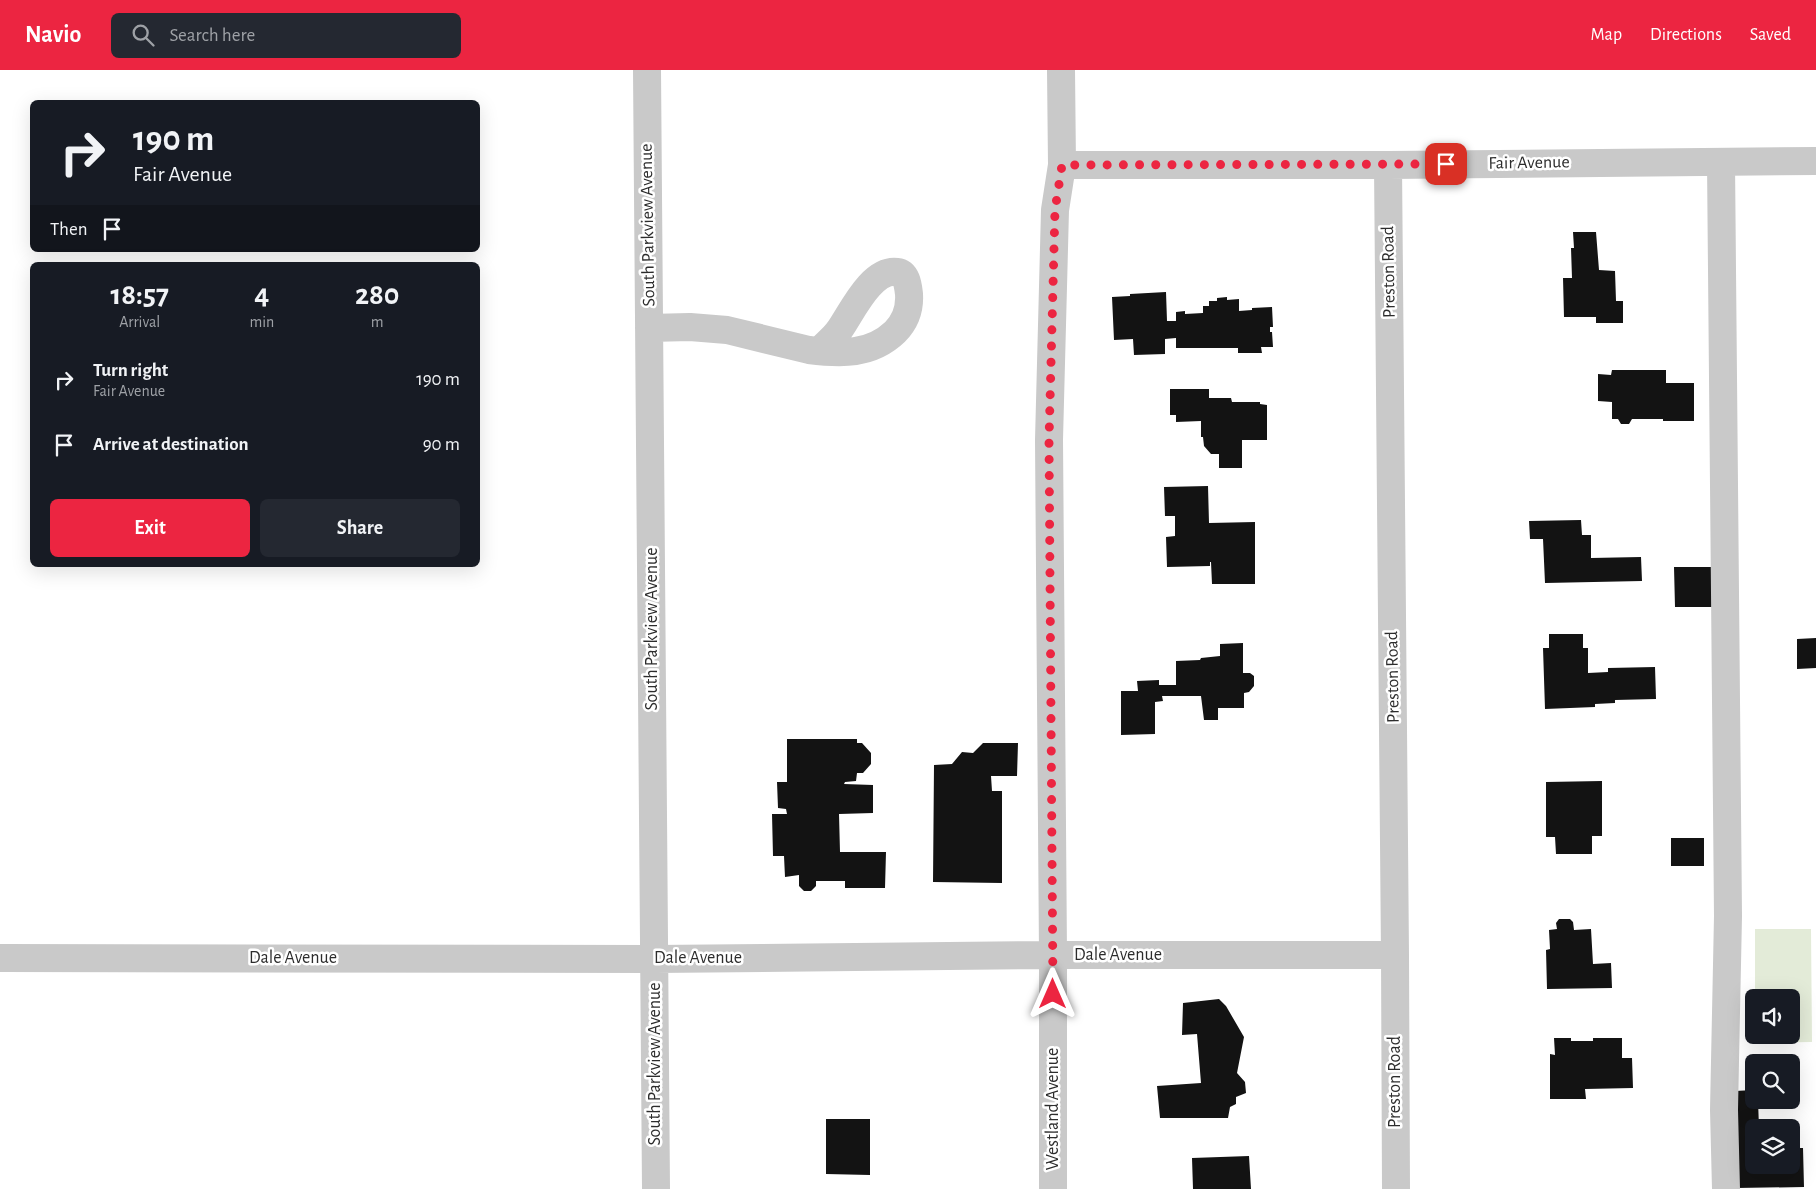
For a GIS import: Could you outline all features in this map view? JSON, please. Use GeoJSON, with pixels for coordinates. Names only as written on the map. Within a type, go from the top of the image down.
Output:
{"type":"FeatureCollection","features":[{"type":"Feature","properties":{"kind":"street","name":"South Parkview Avenue"},"geometry":{"type":"LineString","coordinates":[[647,70],[656,1189]]}},
{"type":"Feature","properties":{"kind":"street","name":"Westland Avenue"},"geometry":{"type":"LineString","coordinates":[[1053,1189],[1049,440],[1055,210],[1062,165],[1061,70]]}},
{"type":"Feature","properties":{"kind":"street","name":"Fair Avenue"},"geometry":{"type":"LineString","coordinates":[[1062,165],[1816,161]]}},
{"type":"Feature","properties":{"kind":"street"},"geometry":{"type":"LineString","coordinates":[[1722,162],[1728,916],[1724,1110],[1726,1189]]}},
{"type":"Feature","properties":{"kind":"street","name":"Preston Road"},"geometry":{"type":"LineString","coordinates":[[1388,164],[1396,1189]]}},
{"type":"Feature","properties":{"kind":"street"},"geometry":{"type":"LineString","coordinates":[[649,328],[690,327],[727,330],[819,351]]}},
{"type":"Feature","properties":{"kind":"street","name":"Dale Avenue"},"geometry":{"type":"LineString","coordinates":[[0,958],[655,959],[1053,955],[1395,955]]}},
{"type":"Feature","properties":{"kind":"green space"},"geometry":{"type":"Polygon","coordinates":[[[1755,929],[1811,929],[1812,1042],[1800,1042],[1800,989],[1755,989],[1755,929]]]}},
{"type":"Feature","properties":{"kind":"building"},"geometry":{"type":"Polygon","coordinates":[[[1573,232],[1596,232],[1599,270],[1615,271],[1616,301],[1623,301],[1623,323],[1596,323],[1596,317],[1564,317],[1563,278],[1572,278],[1571,248],[1574,248],[1573,232]]]}},
{"type":"Feature","properties":{"kind":"building"},"geometry":{"type":"Polygon","coordinates":[[[1166,292],[1167,321],[1176,321],[1176,312],[1185,311],[1185,314],[1203,313],[1203,306],[1209,306],[1209,301],[1217,301],[1217,298],[1227,297],[1227,300],[1239,299],[1239,311],[1272,307],[1273,327],[1270,327],[1270,332],[1272,332],[1273,347],[1261,347],[1262,353],[1238,353],[1238,348],[1176,348],[1176,338],[1165,339],[1165,354],[1134,355],[1133,339],[1114,340],[1112,297],[1166,292]]]}},
{"type":"Feature","properties":{"kind":"building"},"geometry":{"type":"Polygon","coordinates":[[[1612,370],[1666,370],[1666,383],[1694,383],[1694,421],[1632,419],[1629,424],[1621,424],[1618,419],[1612,419],[1612,402],[1598,401],[1598,374],[1611,375],[1612,370]]]}},
{"type":"Feature","properties":{"kind":"building"},"geometry":{"type":"Polygon","coordinates":[[[1170,389],[1209,389],[1209,398],[1231,398],[1232,402],[1260,402],[1260,404],[1267,405],[1267,440],[1242,440],[1242,468],[1219,468],[1219,454],[1211,454],[1204,446],[1203,437],[1201,437],[1201,421],[1176,422],[1176,415],[1170,415],[1170,389]]]}},
{"type":"Feature","properties":{"kind":"building"},"geometry":{"type":"Polygon","coordinates":[[[1208,486],[1209,523],[1255,522],[1255,584],[1212,584],[1211,562],[1210,566],[1167,567],[1166,537],[1175,536],[1175,516],[1165,516],[1164,487],[1208,486]]]}},
{"type":"Feature","properties":{"kind":"building"},"geometry":{"type":"Polygon","coordinates":[[[1581,520],[1582,535],[1591,535],[1591,558],[1641,557],[1642,581],[1545,583],[1543,539],[1530,539],[1529,521],[1581,520]]]}},
{"type":"Feature","properties":{"kind":"building"},"geometry":{"type":"Polygon","coordinates":[[[1674,567],[1713,567],[1713,607],[1675,607],[1674,567]]]}},
{"type":"Feature","properties":{"kind":"building"},"geometry":{"type":"Polygon","coordinates":[[[1549,634],[1583,634],[1583,648],[1588,648],[1588,673],[1608,672],[1608,668],[1655,667],[1656,699],[1615,700],[1615,703],[1595,704],[1595,707],[1545,709],[1543,648],[1549,648],[1549,634]]]}},
{"type":"Feature","properties":{"kind":"building"},"geometry":{"type":"Polygon","coordinates":[[[1816,638],[1816,668],[1797,669],[1797,639],[1816,638]]]}},
{"type":"Feature","properties":{"kind":"building"},"geometry":{"type":"Polygon","coordinates":[[[1243,643],[1243,673],[1250,673],[1254,676],[1254,686],[1249,692],[1244,693],[1244,708],[1218,708],[1218,720],[1204,720],[1201,696],[1162,696],[1163,701],[1155,702],[1155,734],[1121,735],[1121,691],[1138,691],[1137,681],[1159,680],[1159,685],[1176,685],[1176,661],[1200,660],[1201,658],[1220,656],[1220,644],[1243,643]]]}},
{"type":"Feature","properties":{"kind":"building"},"geometry":{"type":"Polygon","coordinates":[[[787,739],[857,739],[857,743],[862,743],[871,753],[871,764],[863,773],[857,773],[856,781],[845,782],[844,784],[873,785],[873,813],[839,814],[840,852],[886,852],[885,888],[845,888],[845,881],[816,881],[816,886],[811,891],[804,891],[799,886],[799,875],[785,877],[784,856],[773,856],[772,814],[787,814],[786,809],[778,808],[777,782],[787,782],[787,739]]]}},
{"type":"Feature","properties":{"kind":"building"},"geometry":{"type":"Polygon","coordinates":[[[983,743],[1018,743],[1017,776],[991,776],[992,791],[1002,791],[1002,883],[933,882],[934,765],[952,764],[962,752],[973,753],[983,743]]]}},
{"type":"Feature","properties":{"kind":"building"},"geometry":{"type":"Polygon","coordinates":[[[1602,781],[1602,836],[1592,836],[1592,854],[1556,854],[1555,837],[1546,837],[1546,782],[1602,781]]]}},
{"type":"Feature","properties":{"kind":"building"},"geometry":{"type":"Polygon","coordinates":[[[1671,838],[1704,838],[1704,866],[1671,866],[1671,838]]]}},
{"type":"Feature","properties":{"kind":"building"},"geometry":{"type":"Polygon","coordinates":[[[1559,919],[1570,919],[1573,922],[1574,930],[1591,929],[1593,964],[1611,963],[1612,988],[1547,989],[1546,950],[1550,949],[1549,930],[1557,929],[1556,923],[1559,919]]]}},
{"type":"Feature","properties":{"kind":"building"},"geometry":{"type":"Polygon","coordinates":[[[1219,999],[1226,1006],[1244,1037],[1237,1073],[1245,1082],[1246,1093],[1236,1097],[1236,1104],[1230,1107],[1228,1118],[1160,1118],[1157,1086],[1201,1083],[1197,1034],[1182,1035],[1183,1003],[1219,999]]]}},
{"type":"Feature","properties":{"kind":"building"},"geometry":{"type":"Polygon","coordinates":[[[1554,1038],[1571,1038],[1571,1041],[1593,1041],[1593,1038],[1622,1038],[1622,1058],[1632,1058],[1633,1088],[1585,1089],[1586,1099],[1550,1099],[1550,1054],[1555,1055],[1554,1038]]]}},
{"type":"Feature","properties":{"kind":"building"},"geometry":{"type":"Polygon","coordinates":[[[1745,1090],[1745,1109],[1758,1109],[1759,1119],[1745,1119],[1745,1174],[1800,1174],[1800,1148],[1803,1148],[1804,1187],[1736,1188],[1735,1091],[1745,1090]]]}},
{"type":"Feature","properties":{"kind":"building"},"geometry":{"type":"Polygon","coordinates":[[[826,1119],[870,1119],[870,1175],[826,1174],[826,1119]]]}},
{"type":"Feature","properties":{"kind":"building"},"geometry":{"type":"Polygon","coordinates":[[[1249,1156],[1251,1189],[1193,1189],[1192,1158],[1249,1156]]]}},
{"type":"Feature","properties":{"kind":"route"},"geometry":{"type":"LineString","coordinates":[[1053,994],[1049,440],[1055,210],[1062,165],[1446,164]]}}]}
